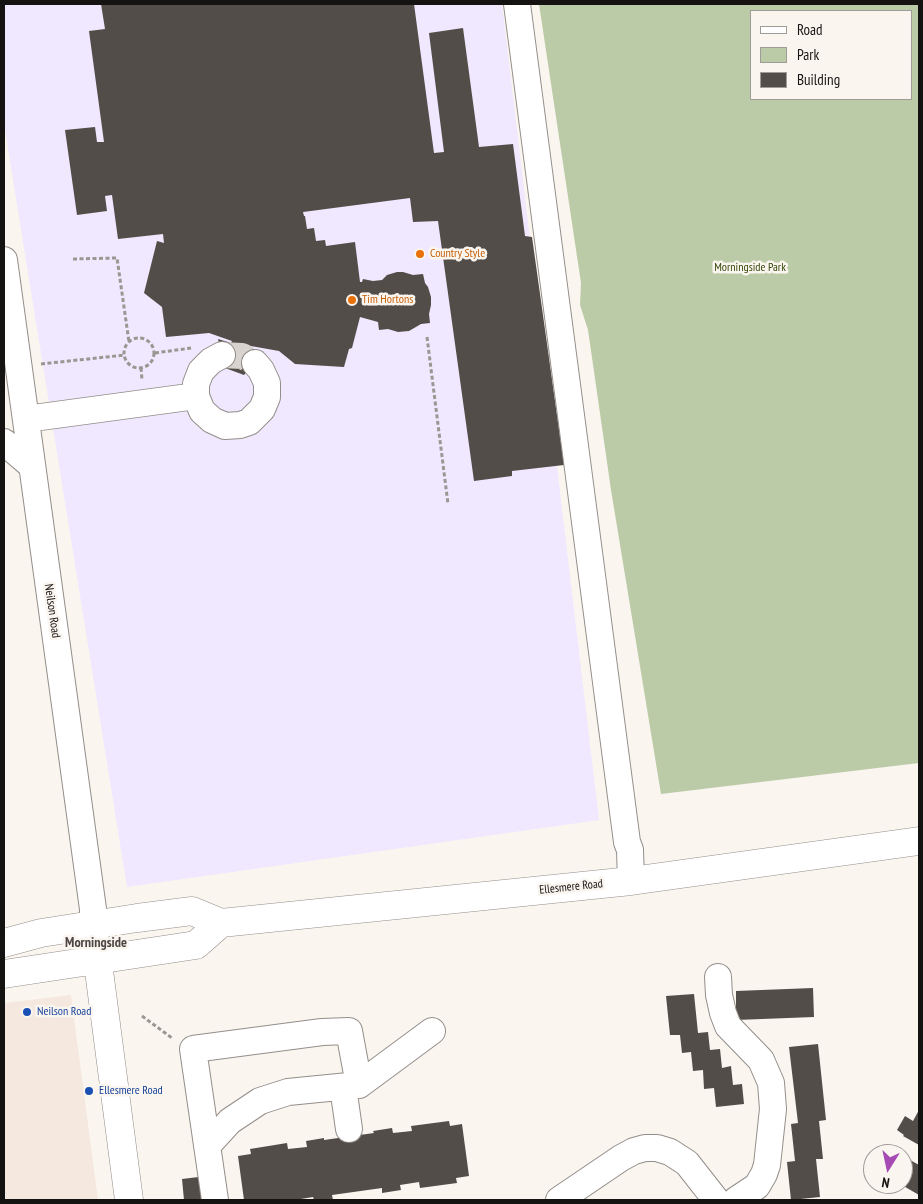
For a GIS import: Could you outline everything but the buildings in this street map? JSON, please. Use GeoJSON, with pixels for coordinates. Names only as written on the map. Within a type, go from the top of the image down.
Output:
{"type":"FeatureCollection","features":[{"type":"Feature","properties":{"kind":"main road","name":"Ellesmere Road"},"geometry":{"type":"LineString","coordinates":[[4,943],[41,933],[93,924],[192,911],[221,923],[631,881],[919,841]]}},
{"type":"Feature","properties":{"kind":"main road"},"geometry":{"type":"LineString","coordinates":[[4,974],[196,945],[221,923]]}},
{"type":"Feature","properties":{"kind":"main road","name":"Neilson Road"},"geometry":{"type":"LineString","coordinates":[[93,924],[129,1200]]}},
{"type":"Feature","properties":{"kind":"street"},"geometry":{"type":"LineString","coordinates":[[516,4],[627,842],[630,850],[631,881]]}},
{"type":"Feature","properties":{"kind":"street","name":"Neilson Road"},"geometry":{"type":"LineString","coordinates":[[4,260],[14,363],[26,419],[93,909],[93,924]]}},
{"type":"Feature","properties":{"kind":"street"},"geometry":{"type":"LineString","coordinates":[[222,355],[211,361],[201,371],[196,384],[196,396],[202,411],[212,420],[225,426],[249,422],[262,409],[267,397],[267,383],[261,370],[255,363]]}},
{"type":"Feature","properties":{"kind":"street"},"geometry":{"type":"LineString","coordinates":[[26,419],[196,396]]}},
{"type":"Feature","properties":{"kind":"street"},"geometry":{"type":"LineString","coordinates":[[4,442],[32,466]]}},
{"type":"Feature","properties":{"kind":"street"},"geometry":{"type":"LineString","coordinates":[[718,977],[719,995],[728,1026],[761,1060],[771,1083],[773,1109],[767,1165],[757,1186],[736,1200]]}},
{"type":"Feature","properties":{"kind":"street"},"geometry":{"type":"LineString","coordinates":[[215,1200],[193,1049],[322,1032],[349,1031],[351,1086],[349,1129]]}},
{"type":"Feature","properties":{"kind":"street"},"geometry":{"type":"LineString","coordinates":[[207,1146],[230,1122],[260,1101],[288,1092],[351,1086],[432,1031]]}},
{"type":"Feature","properties":{"kind":"street"},"geometry":{"type":"LineString","coordinates":[[559,1200],[634,1150],[657,1148],[670,1152],[686,1163],[716,1200]]}},
{"type":"Feature","properties":{"kind":"path"},"geometry":{"type":"LineString","coordinates":[[73,259],[117,258],[129,342]]}},
{"type":"Feature","properties":{"kind":"path"},"geometry":{"type":"LineString","coordinates":[[427,337],[448,504]]}},
{"type":"Feature","properties":{"kind":"path"},"geometry":{"type":"LineString","coordinates":[[138,338],[148,340],[154,348],[154,357],[149,365],[141,368],[132,366],[126,360],[126,346],[129,342],[138,338]]}},
{"type":"Feature","properties":{"kind":"path"},"geometry":{"type":"LineString","coordinates":[[14,363],[125,355]]}},
{"type":"Feature","properties":{"kind":"path"},"geometry":{"type":"LineString","coordinates":[[142,1016],[172,1038]]}},
{"type":"Feature","properties":{"kind":"shaded area"},"geometry":{"type":"Polygon","coordinates":[[[4,4],[502,4],[599,820],[127,887],[4,124],[4,4]]]}},
{"type":"Feature","properties":{"kind":"shaded area"},"geometry":{"type":"Polygon","coordinates":[[[71,995],[98,1200],[4,1200],[4,1003],[71,995]]]}},
{"type":"Feature","properties":{"kind":"green space","name":"Morningside Park"},"geometry":{"type":"Polygon","coordinates":[[[539,4],[919,4],[919,763],[661,794],[611,490],[588,330],[580,305],[581,283],[539,4]]]}},
{"type":"Feature","properties":{"kind":"tunnel"},"geometry":{"type":"LineString","coordinates":[[222,355],[242,356],[255,363]]}},
{"type":"Feature","properties":{"kind":"place","name":"Country Style"},"geometry":{"type":"Point","coordinates":[420,254]}},
{"type":"Feature","properties":{"kind":"place","name":"Tim Hortons"},"geometry":{"type":"Point","coordinates":[352,300]}},
{"type":"Feature","properties":{"kind":"place","name":"Neilson Road"},"geometry":{"type":"Point","coordinates":[27,1012]}},
{"type":"Feature","properties":{"kind":"place","name":"Ellesmere Road"},"geometry":{"type":"Point","coordinates":[89,1091]}},
{"type":"Feature","properties":{"kind":"district","name":"Morningside"},"geometry":{"type":"Point","coordinates":[96,943]}}]}
